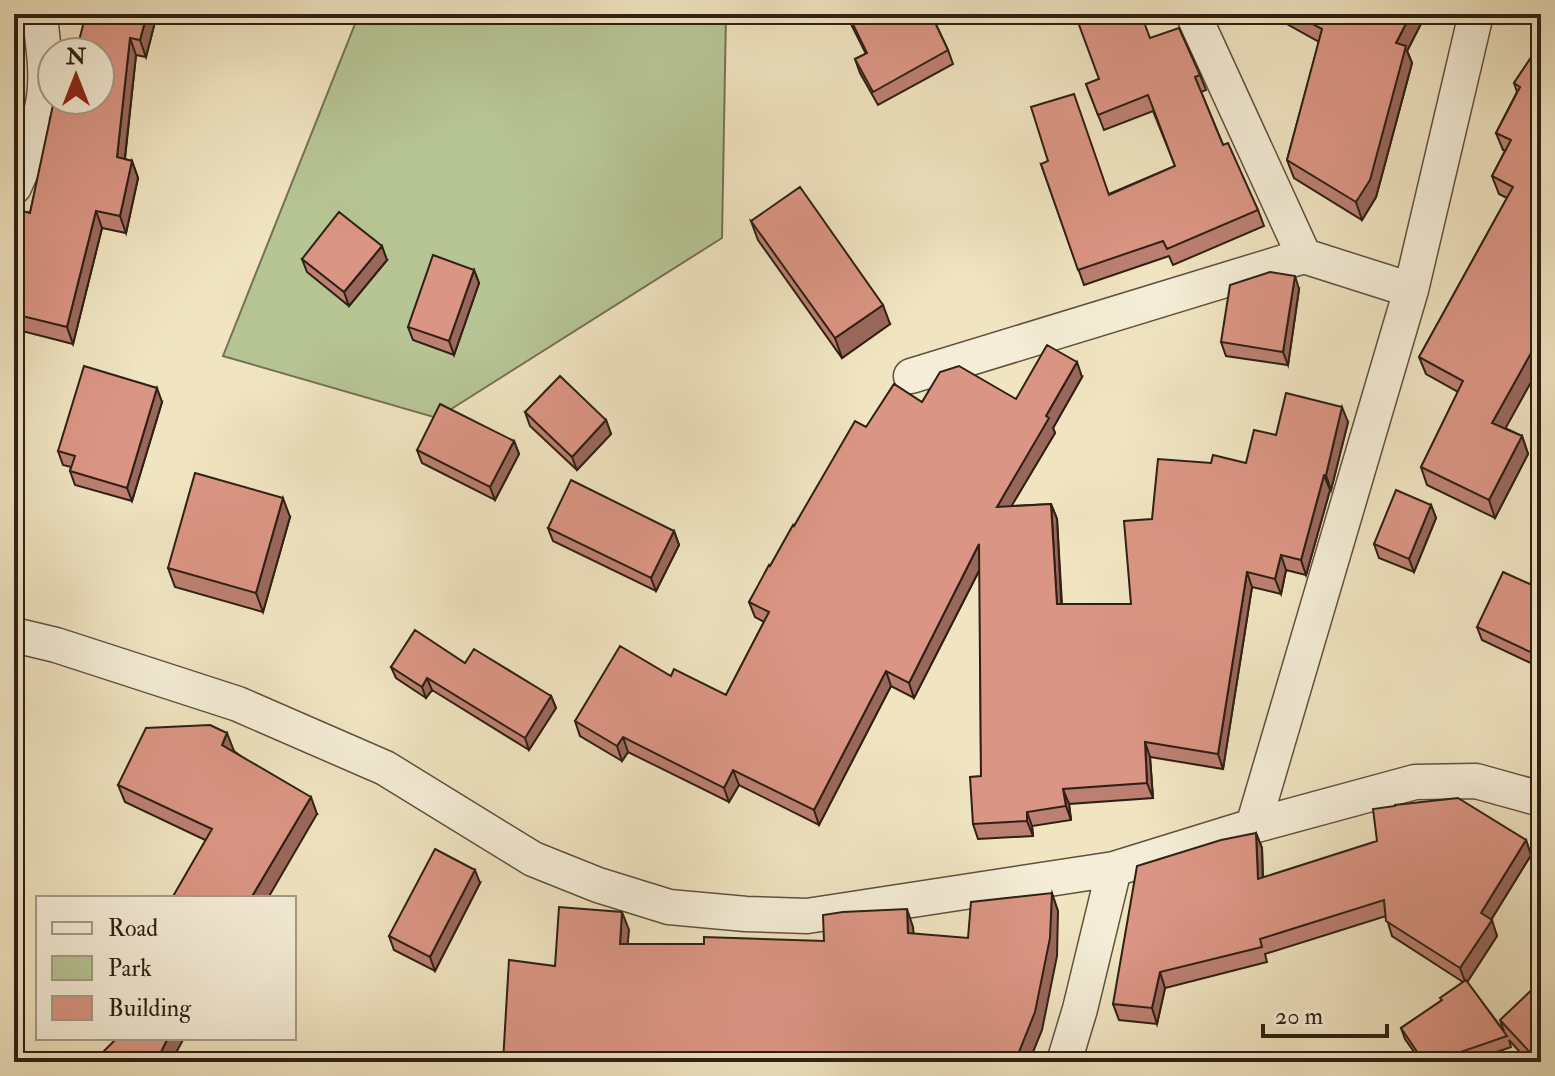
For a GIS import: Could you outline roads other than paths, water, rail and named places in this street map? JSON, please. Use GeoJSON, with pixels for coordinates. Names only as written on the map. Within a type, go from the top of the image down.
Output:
{"type":"FeatureCollection","features":[{"type":"Feature","properties":{"kind":"street"},"geometry":{"type":"LineString","coordinates":[[14,187],[34,139],[45,96],[40,14]]}},
{"type":"Feature","properties":{"kind":"street"},"geometry":{"type":"LineString","coordinates":[[1193,14],[1304,256]]}},
{"type":"Feature","properties":{"kind":"street"},"geometry":{"type":"LineString","coordinates":[[1253,826],[1411,290],[1476,14]]}},
{"type":"Feature","properties":{"kind":"street"},"geometry":{"type":"LineString","coordinates":[[911,376],[1304,256],[1411,290]]}},
{"type":"Feature","properties":{"kind":"street"},"geometry":{"type":"LineString","coordinates":[[14,635],[56,645],[238,704],[385,768],[533,859],[598,885],[669,907],[807,916],[1114,869],[1253,826],[1415,782],[1476,781],[1541,799]]}},
{"type":"Feature","properties":{"kind":"street"},"geometry":{"type":"LineString","coordinates":[[1064,1062],[1114,869]]}}]}
